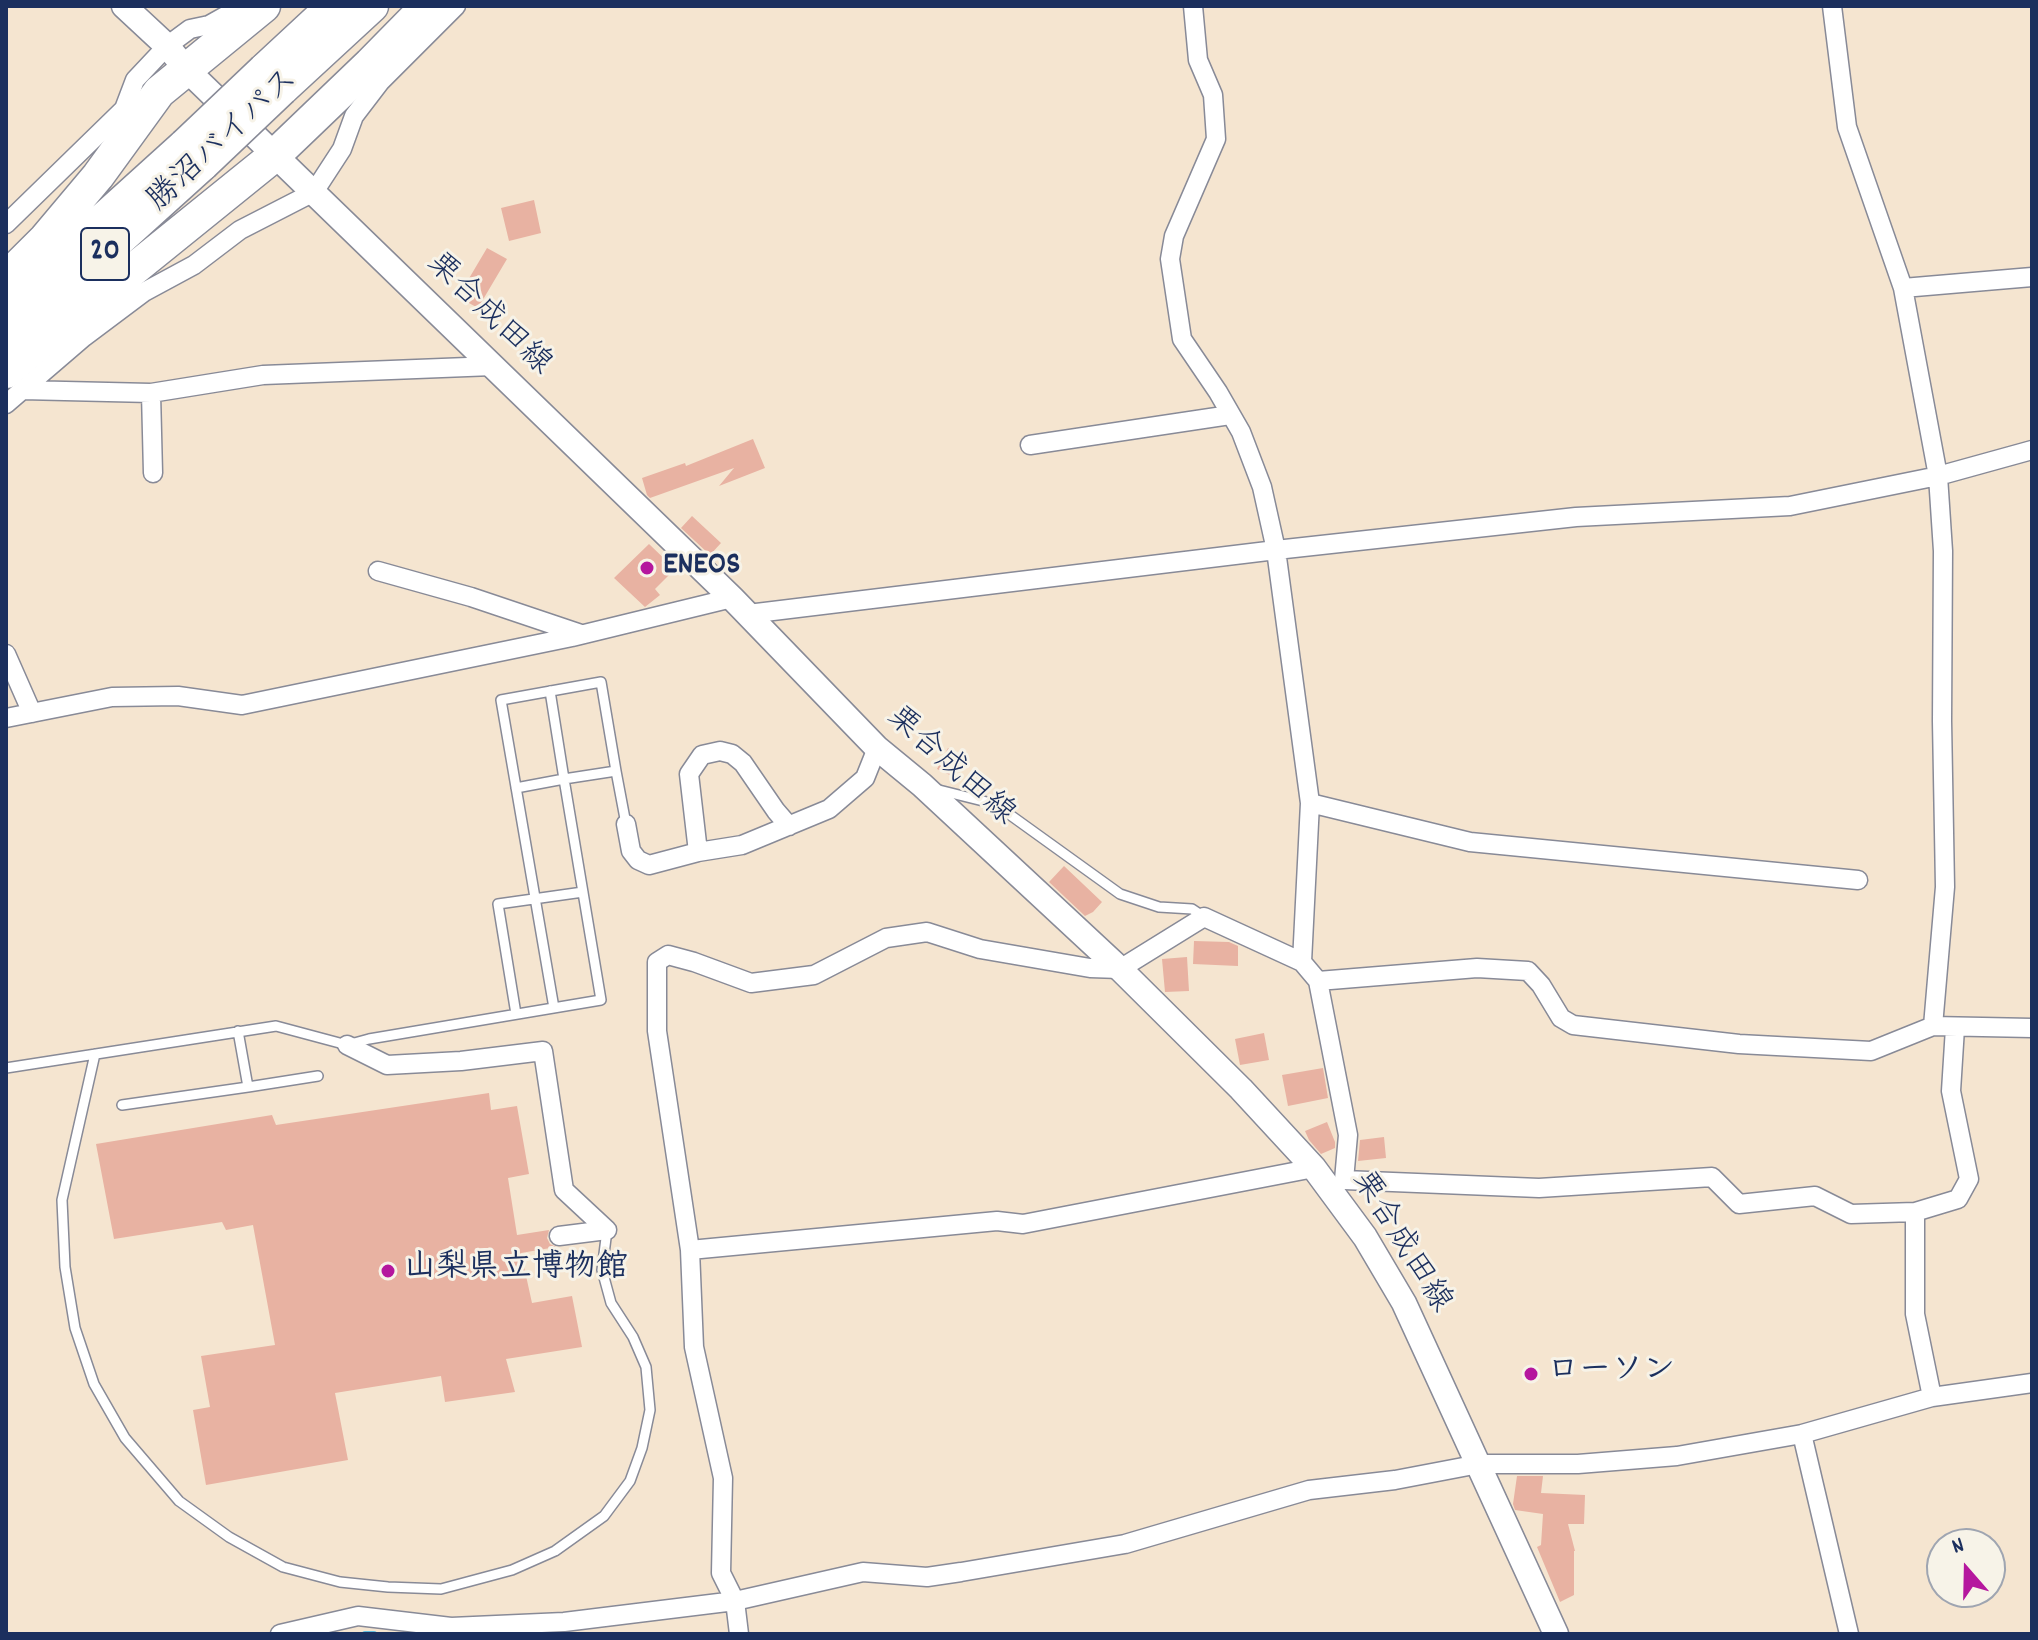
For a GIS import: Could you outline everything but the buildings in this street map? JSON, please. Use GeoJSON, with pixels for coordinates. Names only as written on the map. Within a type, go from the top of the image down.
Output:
{"type":"FeatureCollection","features":[{"type":"Feature","properties":{"kind":"highway"},"geometry":{"type":"LineString","coordinates":[[6,278],[45,239],[98,176],[159,92],[264,6]]}},
{"type":"Feature","properties":{"kind":"highway","name":"20"},"geometry":{"type":"LineString","coordinates":[[273,79],[333,6]]}},
{"type":"Feature","properties":{"kind":"highway","name":"勝沼バイパス"},"geometry":{"type":"LineString","coordinates":[[6,342],[273,79],[372,6]]}},
{"type":"Feature","properties":{"kind":"highway"},"geometry":{"type":"LineString","coordinates":[[14,381],[55,330],[275,155],[427,6]]}},
{"type":"Feature","properties":{"kind":"highway","name":"20"},"geometry":{"type":"LineString","coordinates":[[6,307],[194,155]]}},
{"type":"Feature","properties":{"kind":"main road","name":"栗合成田線"},"geometry":{"type":"LineString","coordinates":[[124,6],[740,606],[877,748],[922,785],[1120,969],[1327,1176],[1404,1303],[1556,1634]]}},
{"type":"Feature","properties":{"kind":"street"},"geometry":{"type":"LineString","coordinates":[[6,224],[124,109],[135,80],[167,46],[190,29],[209,25],[243,6]]}},
{"type":"Feature","properties":{"kind":"street"},"geometry":{"type":"LineString","coordinates":[[6,404],[14,381],[84,337],[144,292],[194,265],[240,230],[314,192],[342,149],[354,116],[371,93],[456,6]]}},
{"type":"Feature","properties":{"kind":"street"},"geometry":{"type":"LineString","coordinates":[[1193,6],[1198,60],[1213,95],[1216,139],[1174,236],[1170,259],[1182,339],[1241,432],[1262,487],[1276,550],[1310,803],[1302,962]]}},
{"type":"Feature","properties":{"kind":"street"},"geometry":{"type":"LineString","coordinates":[[1832,6],[1847,127],[1903,288],[1938,476],[1943,551],[1945,887],[1933,1026]]}},
{"type":"Feature","properties":{"kind":"street"},"geometry":{"type":"LineString","coordinates":[[1903,288],[2032,277]]}},
{"type":"Feature","properties":{"kind":"street"},"geometry":{"type":"LineString","coordinates":[[14,381],[151,393],[263,375],[493,366]]}},
{"type":"Feature","properties":{"kind":"street"},"geometry":{"type":"LineString","coordinates":[[151,393],[153,473]]}},
{"type":"Feature","properties":{"kind":"street"},"geometry":{"type":"LineString","coordinates":[[1030,445],[1230,415]]}},
{"type":"Feature","properties":{"kind":"street"},"geometry":{"type":"LineString","coordinates":[[6,718],[112,697],[178,696],[242,705],[740,606],[1576,517],[1790,506],[1938,476],[2032,450]]}},
{"type":"Feature","properties":{"kind":"street"},"geometry":{"type":"LineString","coordinates":[[378,571],[471,597],[583,635]]}},
{"type":"Feature","properties":{"kind":"street"},"geometry":{"type":"LineString","coordinates":[[6,654],[32,713]]}},
{"type":"Feature","properties":{"kind":"street"},"geometry":{"type":"LineString","coordinates":[[626,824],[631,851],[638,860],[649,865],[698,852],[742,845],[829,809],[865,778],[877,748]]}},
{"type":"Feature","properties":{"kind":"street"},"geometry":{"type":"LineString","coordinates":[[698,852],[689,774],[702,755],[720,751],[732,754],[743,763],[789,826]]}},
{"type":"Feature","properties":{"kind":"street"},"geometry":{"type":"LineString","coordinates":[[1310,803],[1470,842],[1858,880]]}},
{"type":"Feature","properties":{"kind":"street"},"geometry":{"type":"LineString","coordinates":[[739,1634],[735,1601],[721,1573],[723,1478],[694,1347],[690,1250],[657,1031],[657,962],[668,955],[751,983],[814,975],[886,938],[927,932],[980,949],[1090,968],[1120,969],[1204,917],[1302,962],[1318,981],[1348,1135],[1327,1176]]}},
{"type":"Feature","properties":{"kind":"street"},"geometry":{"type":"LineString","coordinates":[[1318,981],[1477,968],[1528,971],[1541,985],[1561,1018],[1573,1025],[1739,1044],[1871,1051],[1933,1026],[2032,1028]]}},
{"type":"Feature","properties":{"kind":"street"},"geometry":{"type":"LineString","coordinates":[[690,1250],[997,1221],[1023,1224],[1327,1176],[1539,1188],[1712,1177],[1739,1204],[1815,1196],[1851,1214],[1915,1212],[1958,1199],[1969,1179],[1951,1091],[1955,1028]]}},
{"type":"Feature","properties":{"kind":"street"},"geometry":{"type":"LineString","coordinates":[[347,1045],[387,1065],[461,1061],[543,1051],[564,1190],[607,1230]]}},
{"type":"Feature","properties":{"kind":"street"},"geometry":{"type":"LineString","coordinates":[[1915,1212],[1915,1314],[1932,1397]]}},
{"type":"Feature","properties":{"kind":"street"},"geometry":{"type":"LineString","coordinates":[[559,1236],[607,1230]]}},
{"type":"Feature","properties":{"kind":"street"},"geometry":{"type":"LineString","coordinates":[[280,1634],[358,1616],[396,1627],[564,1622],[735,1601],[863,1572],[927,1577],[1125,1544],[1309,1490],[1395,1480],[1479,1464],[1578,1464],[1677,1456],[1802,1434],[1932,1397],[2032,1383]]}},
{"type":"Feature","properties":{"kind":"street"},"geometry":{"type":"LineString","coordinates":[[1802,1434],[1849,1634]]}},
{"type":"Feature","properties":{"kind":"lane"},"geometry":{"type":"LineString","coordinates":[[554,1008],[501,700],[601,682],[626,824]]}},
{"type":"Feature","properties":{"kind":"lane"},"geometry":{"type":"LineString","coordinates":[[6,1068],[276,1026],[347,1045],[601,1000],[550,691]]}},
{"type":"Feature","properties":{"kind":"lane"},"geometry":{"type":"LineString","coordinates":[[516,788],[616,771]]}},
{"type":"Feature","properties":{"kind":"lane"},"geometry":{"type":"LineString","coordinates":[[922,785],[995,804],[1120,894],[1159,907],[1192,909],[1204,917]]}},
{"type":"Feature","properties":{"kind":"lane"},"geometry":{"type":"LineString","coordinates":[[516,1014],[498,904],[583,892]]}},
{"type":"Feature","properties":{"kind":"lane"},"geometry":{"type":"LineString","coordinates":[[238,1031],[248,1087]]}},
{"type":"Feature","properties":{"kind":"lane"},"geometry":{"type":"LineString","coordinates":[[95,1054],[62,1200],[65,1267],[75,1328],[94,1384],[125,1438],[179,1501],[229,1537],[283,1567],[340,1582],[441,1589],[512,1570],[555,1551],[604,1516],[630,1481],[642,1448],[650,1410],[646,1367],[633,1337],[611,1303],[602,1270],[607,1230]]}},
{"type":"Feature","properties":{"kind":"lane"},"geometry":{"type":"LineString","coordinates":[[122,1105],[318,1076]]}},
{"type":"Feature","properties":{"kind":"waterway"},"geometry":{"type":"LineString","coordinates":[[365,1634],[374,1634]]}},
{"type":"Feature","properties":{"kind":"place","name":"ENEOS"},"geometry":{"type":"Point","coordinates":[647,568]}},
{"type":"Feature","properties":{"kind":"place","name":"山梨県立博物館"},"geometry":{"type":"Point","coordinates":[388,1271]}},
{"type":"Feature","properties":{"kind":"place","name":"ローソン"},"geometry":{"type":"Point","coordinates":[1531,1374]}}]}
